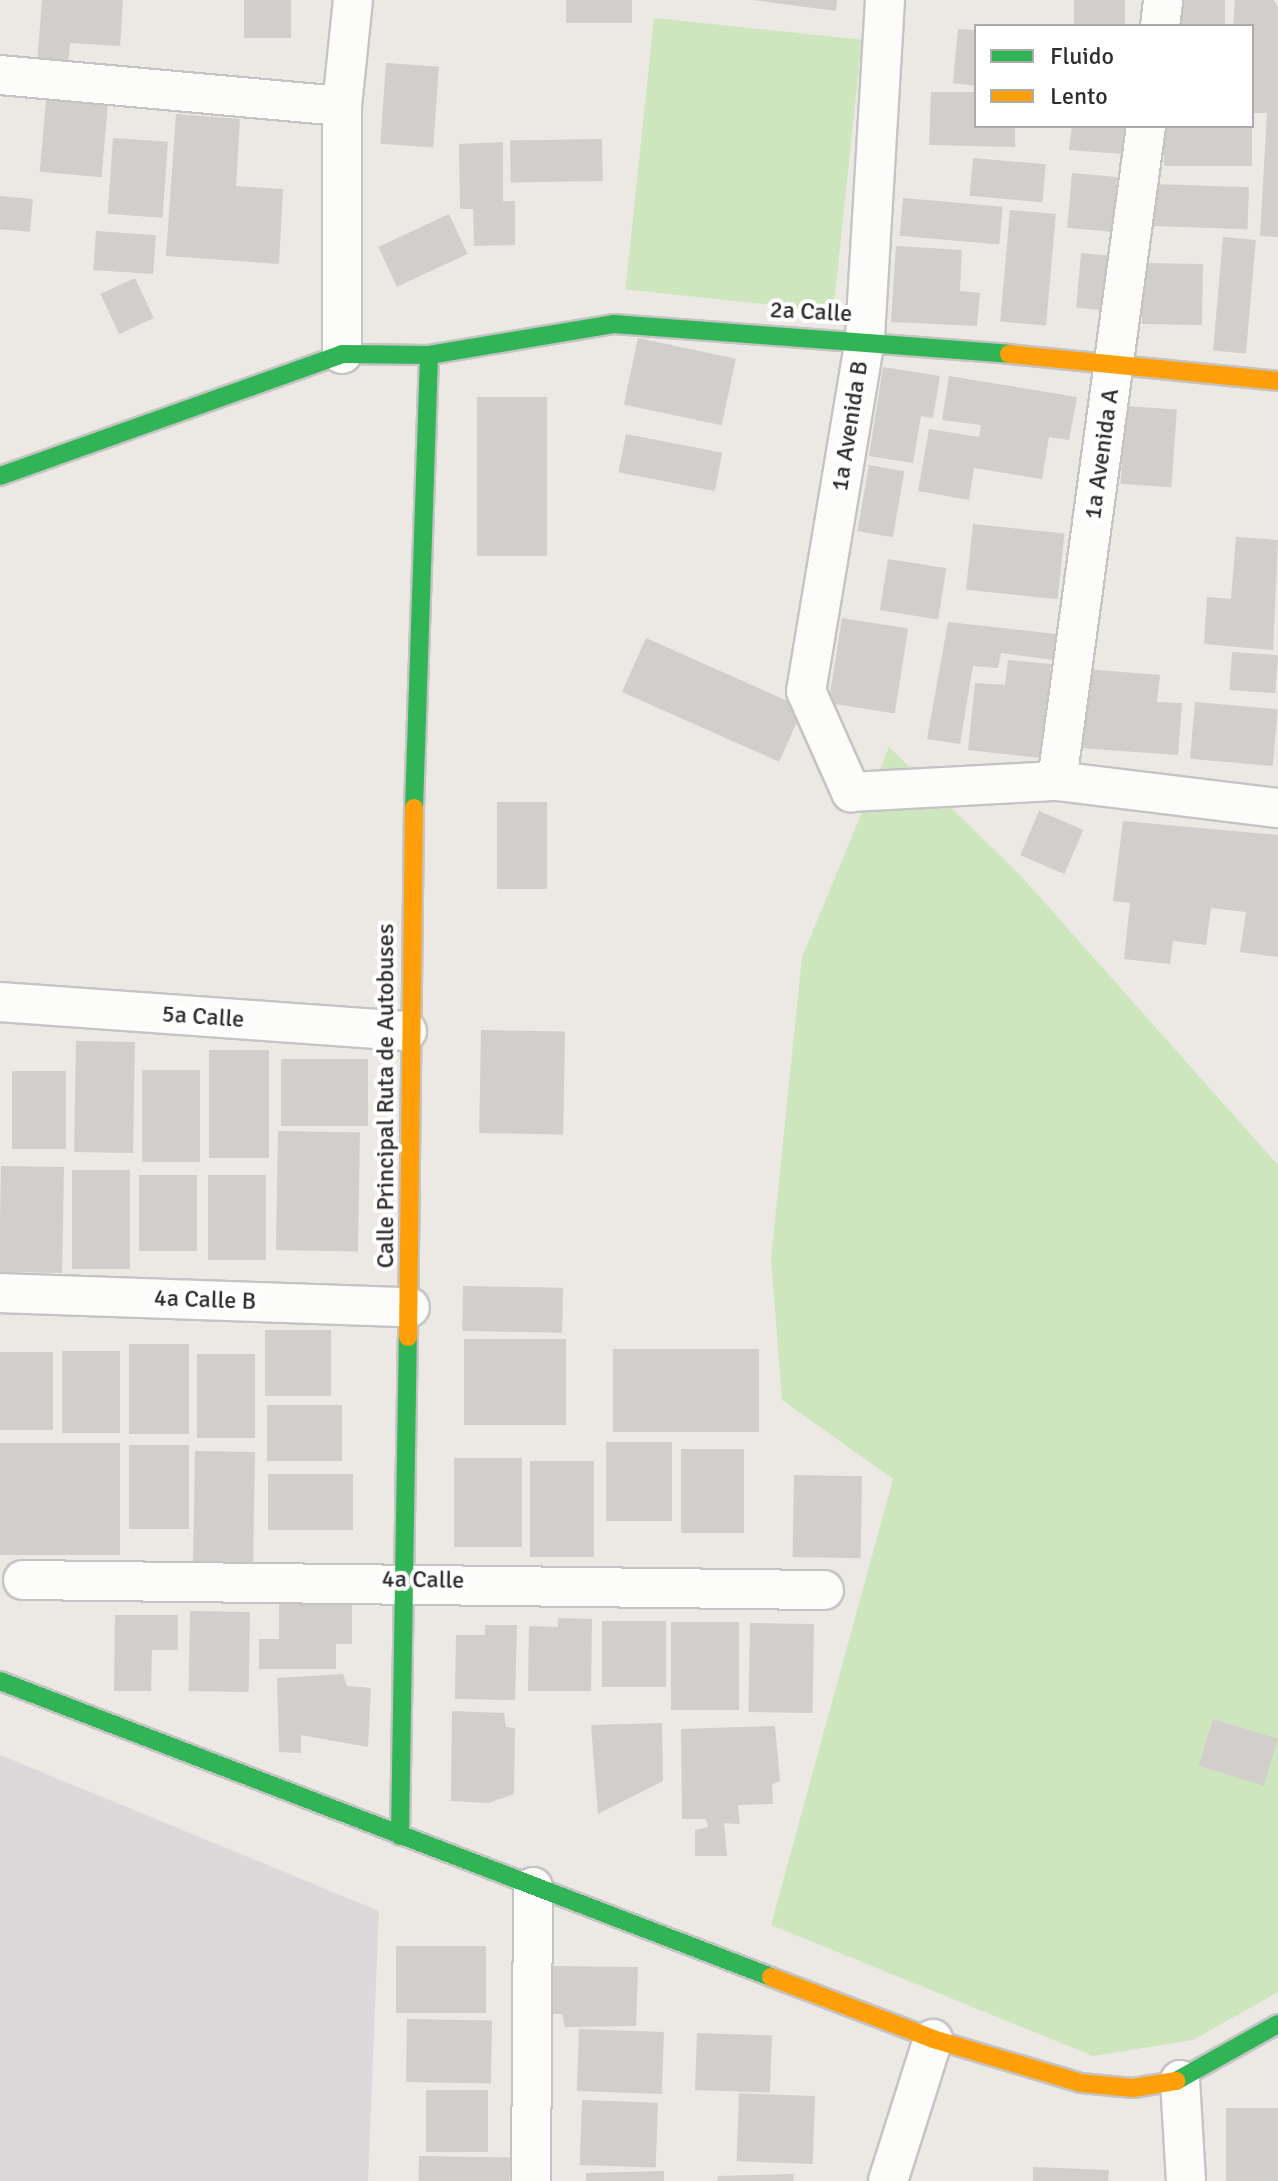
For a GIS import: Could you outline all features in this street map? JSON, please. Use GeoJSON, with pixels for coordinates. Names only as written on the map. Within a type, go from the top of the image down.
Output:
{"type":"FeatureCollection","features":[{"type":"Feature","properties":{"kind":"street"},"geometry":{"type":"LineString","coordinates":[[0,476],[342,354],[342,106],[353,0]]}},
{"type":"Feature","properties":{"kind":"street","name":"1a Avenida B"},"geometry":{"type":"LineString","coordinates":[[885,0],[865,339],[806,691],[851,792],[1057,781]]}},
{"type":"Feature","properties":{"kind":"street"},"geometry":{"type":"LineString","coordinates":[[1160,24],[1163,0]]}},
{"type":"Feature","properties":{"kind":"street"},"geometry":{"type":"LineString","coordinates":[[0,75],[342,106]]}},
{"type":"Feature","properties":{"kind":"street","name":"1a Avenida A"},"geometry":{"type":"LineString","coordinates":[[1057,781],[1146,128]]}},
{"type":"Feature","properties":{"kind":"street","name":"2a Calle"},"geometry":{"type":"LineString","coordinates":[[342,354],[429,355],[614,324],[865,339],[1278,381]]}},
{"type":"Feature","properties":{"kind":"street","name":"Calle Principal Ruta de Autobuses"},"geometry":{"type":"LineString","coordinates":[[400,1836],[408,1579],[410,1307],[407,1031],[429,355]]}},
{"type":"Feature","properties":{"kind":"street"},"geometry":{"type":"LineString","coordinates":[[1057,781],[1278,808]]}},
{"type":"Feature","properties":{"kind":"street","name":"5a Calle"},"geometry":{"type":"LineString","coordinates":[[0,1002],[407,1031]]}},
{"type":"Feature","properties":{"kind":"street","name":"4a Calle B"},"geometry":{"type":"LineString","coordinates":[[0,1293],[410,1307]]}},
{"type":"Feature","properties":{"kind":"street","name":"4a Calle"},"geometry":{"type":"LineString","coordinates":[[23,1580],[408,1579],[824,1590]]}},
{"type":"Feature","properties":{"kind":"street"},"geometry":{"type":"LineString","coordinates":[[0,1681],[933,2039],[1081,2083],[1133,2088],[1180,2080],[1278,2024]]}},
{"type":"Feature","properties":{"kind":"street"},"geometry":{"type":"LineString","coordinates":[[531,2181],[533,1887]]}},
{"type":"Feature","properties":{"kind":"street"},"geometry":{"type":"LineString","coordinates":[[888,2181],[933,2039]]}},
{"type":"Feature","properties":{"kind":"street"},"geometry":{"type":"LineString","coordinates":[[1180,2080],[1186,2181]]}},
{"type":"Feature","properties":{"kind":"shaded area"},"geometry":{"type":"Polygon","coordinates":[[[0,1755],[379,1911],[368,2181],[0,2181],[0,1755]]]}},
{"type":"Feature","properties":{"kind":"green space"},"geometry":{"type":"Polygon","coordinates":[[[654,18],[862,40],[833,311],[625,290],[654,18]]]}},
{"type":"Feature","properties":{"kind":"green space"},"geometry":{"type":"Polygon","coordinates":[[[889,747],[1023,878],[1278,1165],[1278,1992],[1193,2040],[1093,2056],[771,1925],[893,1479],[782,1400],[771,1259],[802,957],[889,747]]]}},
{"type":"Feature","properties":{"kind":"building"},"geometry":{"type":"Polygon","coordinates":[[[42,0],[123,0],[120,46],[70,43],[68,65],[37,64],[42,0]]]}},
{"type":"Feature","properties":{"kind":"building"},"geometry":{"type":"Polygon","coordinates":[[[244,0],[291,0],[291,38],[244,38],[244,0]]]}},
{"type":"Feature","properties":{"kind":"building"},"geometry":{"type":"Polygon","coordinates":[[[566,0],[632,0],[632,23],[566,23],[566,0]]]}},
{"type":"Feature","properties":{"kind":"building"},"geometry":{"type":"Polygon","coordinates":[[[752,0],[837,0],[836,11],[752,0]]]}},
{"type":"Feature","properties":{"kind":"building"},"geometry":{"type":"Polygon","coordinates":[[[1074,0],[1125,0],[1125,24],[1074,24],[1074,0]]]}},
{"type":"Feature","properties":{"kind":"building"},"geometry":{"type":"Polygon","coordinates":[[[1176,0],[1225,0],[1225,24],[1176,24],[1176,0]]]}},
{"type":"Feature","properties":{"kind":"building"},"geometry":{"type":"Polygon","coordinates":[[[1235,0],[1274,0],[1278,7],[1278,237],[1260,236],[1267,113],[1254,113],[1254,24],[1233,24],[1235,0]]]}},
{"type":"Feature","properties":{"kind":"building"},"geometry":{"type":"Polygon","coordinates":[[[958,29],[974,30],[974,86],[953,83],[958,29]]]}},
{"type":"Feature","properties":{"kind":"building"},"geometry":{"type":"Polygon","coordinates":[[[386,63],[439,67],[433,147],[380,144],[386,63]]]}},
{"type":"Feature","properties":{"kind":"building"},"geometry":{"type":"Polygon","coordinates":[[[931,92],[974,92],[974,128],[1015,128],[1015,147],[929,145],[931,92]]]}},
{"type":"Feature","properties":{"kind":"building"},"geometry":{"type":"Polygon","coordinates":[[[46,100],[108,105],[101,177],[40,172],[46,100]]]}},
{"type":"Feature","properties":{"kind":"building"},"geometry":{"type":"Polygon","coordinates":[[[176,114],[240,119],[236,186],[283,189],[279,264],[166,256],[176,114]]]}},
{"type":"Feature","properties":{"kind":"building"},"geometry":{"type":"Polygon","coordinates":[[[1072,128],[1126,128],[1123,154],[1069,150],[1072,128]]]}},
{"type":"Feature","properties":{"kind":"building"},"geometry":{"type":"Polygon","coordinates":[[[1164,128],[1252,128],[1252,166],[1164,166],[1164,128]]]}},
{"type":"Feature","properties":{"kind":"building"},"geometry":{"type":"Polygon","coordinates":[[[113,138],[168,142],[163,218],[108,214],[113,138]]]}},
{"type":"Feature","properties":{"kind":"building"},"geometry":{"type":"Polygon","coordinates":[[[602,139],[603,181],[511,183],[510,141],[602,139]]]}},
{"type":"Feature","properties":{"kind":"building"},"geometry":{"type":"Polygon","coordinates":[[[503,142],[503,201],[515,201],[515,245],[474,246],[473,209],[460,209],[459,144],[503,142]]]}},
{"type":"Feature","properties":{"kind":"building"},"geometry":{"type":"Polygon","coordinates":[[[973,158],[1046,164],[1042,202],[970,196],[973,158]]]}},
{"type":"Feature","properties":{"kind":"building"},"geometry":{"type":"Polygon","coordinates":[[[1072,173],[1117,177],[1112,232],[1067,228],[1072,173]]]}},
{"type":"Feature","properties":{"kind":"building"},"geometry":{"type":"Polygon","coordinates":[[[1155,184],[1249,187],[1247,229],[1154,226],[1155,184]]]}},
{"type":"Feature","properties":{"kind":"building"},"geometry":{"type":"Polygon","coordinates":[[[0,196],[33,199],[30,232],[0,229],[0,196]]]}},
{"type":"Feature","properties":{"kind":"building"},"geometry":{"type":"Polygon","coordinates":[[[903,198],[1003,207],[999,245],[900,236],[903,198]]]}},
{"type":"Feature","properties":{"kind":"building"},"geometry":{"type":"Polygon","coordinates":[[[1010,210],[1056,214],[1046,326],[1000,322],[1010,210]]]}},
{"type":"Feature","properties":{"kind":"building"},"geometry":{"type":"Polygon","coordinates":[[[449,214],[468,254],[397,287],[378,247],[449,214]]]}},
{"type":"Feature","properties":{"kind":"building"},"geometry":{"type":"Polygon","coordinates":[[[96,231],[156,235],[153,274],[93,270],[96,231]]]}},
{"type":"Feature","properties":{"kind":"building"},"geometry":{"type":"Polygon","coordinates":[[[1223,237],[1256,240],[1246,353],[1213,351],[1223,237]]]}},
{"type":"Feature","properties":{"kind":"building"},"geometry":{"type":"Polygon","coordinates":[[[896,246],[962,250],[960,291],[980,293],[977,326],[891,322],[896,246]]]}},
{"type":"Feature","properties":{"kind":"building"},"geometry":{"type":"Polygon","coordinates":[[[1081,253],[1114,256],[1109,311],[1076,308],[1081,253]]]}},
{"type":"Feature","properties":{"kind":"building"},"geometry":{"type":"Polygon","coordinates":[[[1143,263],[1203,264],[1202,325],[1142,324],[1143,263]]]}},
{"type":"Feature","properties":{"kind":"building"},"geometry":{"type":"Polygon","coordinates":[[[135,278],[154,318],[119,334],[101,294],[135,278]]]}},
{"type":"Feature","properties":{"kind":"building"},"geometry":{"type":"Polygon","coordinates":[[[638,338],[736,359],[722,425],[624,405],[638,338]]]}},
{"type":"Feature","properties":{"kind":"building"},"geometry":{"type":"Polygon","coordinates":[[[883,367],[940,376],[933,418],[921,416],[913,463],[869,456],[883,367]]]}},
{"type":"Feature","properties":{"kind":"building"},"geometry":{"type":"Polygon","coordinates":[[[949,376],[1077,397],[1069,440],[1049,437],[1042,479],[974,468],[969,500],[918,491],[929,429],[979,437],[981,425],[942,420],[949,376]]]}},
{"type":"Feature","properties":{"kind":"building"},"geometry":{"type":"Polygon","coordinates":[[[477,397],[547,397],[547,556],[477,556],[477,397]]]}},
{"type":"Feature","properties":{"kind":"building"},"geometry":{"type":"Polygon","coordinates":[[[1126,406],[1177,410],[1171,487],[1121,484],[1126,406]]]}},
{"type":"Feature","properties":{"kind":"building"},"geometry":{"type":"Polygon","coordinates":[[[626,434],[722,453],[715,491],[619,472],[626,434]]]}},
{"type":"Feature","properties":{"kind":"building"},"geometry":{"type":"Polygon","coordinates":[[[869,465],[904,471],[893,537],[857,531],[869,465]]]}},
{"type":"Feature","properties":{"kind":"building"},"geometry":{"type":"Polygon","coordinates":[[[973,524],[1064,534],[1058,599],[966,590],[973,524]]]}},
{"type":"Feature","properties":{"kind":"building"},"geometry":{"type":"Polygon","coordinates":[[[1236,537],[1278,540],[1273,650],[1204,644],[1207,597],[1231,599],[1236,537]]]}},
{"type":"Feature","properties":{"kind":"building"},"geometry":{"type":"Polygon","coordinates":[[[888,559],[946,568],[938,620],[880,610],[888,559]]]}},
{"type":"Feature","properties":{"kind":"building"},"geometry":{"type":"Polygon","coordinates":[[[842,618],[908,628],[895,713],[829,703],[842,618]]]}},
{"type":"Feature","properties":{"kind":"building"},"geometry":{"type":"Polygon","coordinates":[[[948,622],[1056,634],[1053,660],[1001,653],[998,668],[973,666],[960,744],[927,739],[948,622]]]}},
{"type":"Feature","properties":{"kind":"building"},"geometry":{"type":"Polygon","coordinates":[[[646,638],[803,708],[779,762],[622,692],[646,638]]]}},
{"type":"Feature","properties":{"kind":"building"},"geometry":{"type":"Polygon","coordinates":[[[1232,652],[1278,655],[1275,693],[1229,690],[1232,652]]]}},
{"type":"Feature","properties":{"kind":"building"},"geometry":{"type":"Polygon","coordinates":[[[1008,660],[1051,664],[1041,758],[968,750],[975,683],[1005,685],[1008,660]]]}},
{"type":"Feature","properties":{"kind":"building"},"geometry":{"type":"Polygon","coordinates":[[[1085,669],[1160,675],[1157,702],[1182,703],[1178,755],[1079,748],[1085,669]]]}},
{"type":"Feature","properties":{"kind":"building"},"geometry":{"type":"Polygon","coordinates":[[[1195,702],[1278,709],[1273,766],[1190,759],[1195,702]]]}},
{"type":"Feature","properties":{"kind":"building"},"geometry":{"type":"Polygon","coordinates":[[[497,802],[547,802],[547,889],[497,889],[497,802]]]}},
{"type":"Feature","properties":{"kind":"building"},"geometry":{"type":"Polygon","coordinates":[[[1039,811],[1083,830],[1064,874],[1020,855],[1039,811]]]}},
{"type":"Feature","properties":{"kind":"building"},"geometry":{"type":"Polygon","coordinates":[[[1123,821],[1278,835],[1278,957],[1240,952],[1246,912],[1211,908],[1206,945],[1173,941],[1170,964],[1124,959],[1130,903],[1113,901],[1123,821]]]}},
{"type":"Feature","properties":{"kind":"building"},"geometry":{"type":"Polygon","coordinates":[[[481,1030],[565,1031],[563,1134],[479,1133],[481,1030]]]}},
{"type":"Feature","properties":{"kind":"building"},"geometry":{"type":"Polygon","coordinates":[[[76,1041],[135,1042],[133,1153],[74,1152],[76,1041]]]}},
{"type":"Feature","properties":{"kind":"building"},"geometry":{"type":"Polygon","coordinates":[[[209,1050],[269,1050],[269,1158],[209,1158],[209,1050]]]}},
{"type":"Feature","properties":{"kind":"building"},"geometry":{"type":"Polygon","coordinates":[[[281,1059],[368,1059],[368,1126],[281,1126],[281,1059]]]}},
{"type":"Feature","properties":{"kind":"building"},"geometry":{"type":"Polygon","coordinates":[[[142,1070],[200,1070],[200,1162],[142,1162],[142,1070]]]}},
{"type":"Feature","properties":{"kind":"building"},"geometry":{"type":"Polygon","coordinates":[[[12,1071],[66,1071],[66,1149],[12,1149],[12,1071]]]}},
{"type":"Feature","properties":{"kind":"building"},"geometry":{"type":"Polygon","coordinates":[[[278,1131],[360,1132],[358,1251],[276,1250],[278,1131]]]}},
{"type":"Feature","properties":{"kind":"building"},"geometry":{"type":"Polygon","coordinates":[[[1,1166],[64,1167],[62,1273],[0,1272],[1,1166]]]}},
{"type":"Feature","properties":{"kind":"building"},"geometry":{"type":"Polygon","coordinates":[[[72,1170],[130,1170],[130,1269],[72,1269],[72,1170]]]}},
{"type":"Feature","properties":{"kind":"building"},"geometry":{"type":"Polygon","coordinates":[[[139,1175],[197,1175],[197,1251],[139,1251],[139,1175]]]}},
{"type":"Feature","properties":{"kind":"building"},"geometry":{"type":"Polygon","coordinates":[[[208,1175],[266,1175],[266,1260],[208,1260],[208,1175]]]}},
{"type":"Feature","properties":{"kind":"building"},"geometry":{"type":"Polygon","coordinates":[[[463,1286],[563,1288],[562,1333],[462,1331],[463,1286]]]}},
{"type":"Feature","properties":{"kind":"building"},"geometry":{"type":"Polygon","coordinates":[[[265,1330],[331,1330],[331,1396],[265,1396],[265,1330]]]}},
{"type":"Feature","properties":{"kind":"building"},"geometry":{"type":"Polygon","coordinates":[[[464,1339],[566,1339],[566,1425],[464,1425],[464,1339]]]}},
{"type":"Feature","properties":{"kind":"building"},"geometry":{"type":"Polygon","coordinates":[[[129,1344],[189,1344],[189,1434],[129,1434],[129,1344]]]}},
{"type":"Feature","properties":{"kind":"building"},"geometry":{"type":"Polygon","coordinates":[[[613,1349],[759,1349],[759,1432],[613,1432],[613,1349]]]}},
{"type":"Feature","properties":{"kind":"building"},"geometry":{"type":"Polygon","coordinates":[[[62,1351],[120,1351],[120,1433],[62,1433],[62,1351]]]}},
{"type":"Feature","properties":{"kind":"building"},"geometry":{"type":"Polygon","coordinates":[[[0,1352],[53,1352],[53,1430],[0,1430],[0,1352]]]}},
{"type":"Feature","properties":{"kind":"building"},"geometry":{"type":"Polygon","coordinates":[[[197,1354],[255,1354],[255,1438],[197,1438],[197,1354]]]}},
{"type":"Feature","properties":{"kind":"building"},"geometry":{"type":"Polygon","coordinates":[[[267,1405],[342,1405],[342,1461],[267,1461],[267,1405]]]}},
{"type":"Feature","properties":{"kind":"building"},"geometry":{"type":"Polygon","coordinates":[[[606,1442],[672,1442],[672,1521],[606,1521],[606,1442]]]}},
{"type":"Feature","properties":{"kind":"building"},"geometry":{"type":"Polygon","coordinates":[[[0,1443],[120,1443],[120,1555],[0,1555],[0,1443]]]}},
{"type":"Feature","properties":{"kind":"building"},"geometry":{"type":"Polygon","coordinates":[[[129,1445],[189,1445],[189,1529],[129,1529],[129,1445]]]}},
{"type":"Feature","properties":{"kind":"building"},"geometry":{"type":"Polygon","coordinates":[[[681,1449],[744,1449],[744,1533],[681,1533],[681,1449]]]}},
{"type":"Feature","properties":{"kind":"building"},"geometry":{"type":"Polygon","coordinates":[[[195,1451],[255,1452],[253,1562],[193,1561],[195,1451]]]}},
{"type":"Feature","properties":{"kind":"building"},"geometry":{"type":"Polygon","coordinates":[[[454,1458],[522,1458],[522,1547],[454,1547],[454,1458]]]}},
{"type":"Feature","properties":{"kind":"building"},"geometry":{"type":"Polygon","coordinates":[[[530,1461],[594,1461],[594,1557],[530,1557],[530,1461]]]}},
{"type":"Feature","properties":{"kind":"building"},"geometry":{"type":"Polygon","coordinates":[[[268,1474],[353,1474],[353,1530],[268,1530],[268,1474]]]}},
{"type":"Feature","properties":{"kind":"building"},"geometry":{"type":"Polygon","coordinates":[[[794,1475],[862,1476],[861,1558],[793,1557],[794,1475]]]}},
{"type":"Feature","properties":{"kind":"building"},"geometry":{"type":"Polygon","coordinates":[[[352,1602],[352,1644],[336,1644],[336,1669],[259,1669],[259,1639],[279,1639],[279,1603],[352,1602]]]}},
{"type":"Feature","properties":{"kind":"building"},"geometry":{"type":"Polygon","coordinates":[[[190,1611],[250,1612],[249,1692],[189,1691],[190,1611]]]}},
{"type":"Feature","properties":{"kind":"building"},"geometry":{"type":"Polygon","coordinates":[[[115,1615],[178,1615],[178,1650],[152,1650],[151,1691],[114,1691],[115,1615]]]}},
{"type":"Feature","properties":{"kind":"building"},"geometry":{"type":"Polygon","coordinates":[[[558,1618],[592,1619],[591,1691],[528,1691],[529,1626],[558,1627],[558,1618]]]}},
{"type":"Feature","properties":{"kind":"building"},"geometry":{"type":"Polygon","coordinates":[[[602,1621],[666,1621],[666,1687],[602,1687],[602,1621]]]}},
{"type":"Feature","properties":{"kind":"building"},"geometry":{"type":"Polygon","coordinates":[[[671,1622],[739,1622],[739,1710],[671,1710],[671,1622]]]}},
{"type":"Feature","properties":{"kind":"building"},"geometry":{"type":"Polygon","coordinates":[[[750,1623],[814,1624],[812,1713],[748,1712],[750,1623]]]}},
{"type":"Feature","properties":{"kind":"building"},"geometry":{"type":"Polygon","coordinates":[[[485,1625],[517,1625],[515,1700],[455,1699],[456,1635],[485,1635],[485,1625]]]}},
{"type":"Feature","properties":{"kind":"building"},"geometry":{"type":"Polygon","coordinates":[[[343,1674],[347,1686],[371,1688],[368,1747],[301,1735],[301,1753],[279,1752],[277,1678],[343,1674]]]}},
{"type":"Feature","properties":{"kind":"building"},"geometry":{"type":"Polygon","coordinates":[[[452,1711],[504,1713],[506,1727],[515,1728],[514,1794],[488,1803],[451,1801],[452,1711]]]}},
{"type":"Feature","properties":{"kind":"building"},"geometry":{"type":"Polygon","coordinates":[[[1213,1719],[1278,1739],[1264,1786],[1199,1766],[1213,1719]]]}},
{"type":"Feature","properties":{"kind":"building"},"geometry":{"type":"Polygon","coordinates":[[[662,1723],[663,1781],[598,1814],[591,1725],[662,1723]]]}},
{"type":"Feature","properties":{"kind":"building"},"geometry":{"type":"Polygon","coordinates":[[[775,1726],[780,1781],[772,1784],[773,1804],[738,1805],[740,1824],[724,1823],[727,1856],[695,1856],[695,1830],[708,1827],[706,1819],[682,1819],[681,1729],[775,1726]]]}},
{"type":"Feature","properties":{"kind":"building"},"geometry":{"type":"Polygon","coordinates":[[[396,1946],[486,1946],[486,2013],[396,2013],[396,1946]]]}},
{"type":"Feature","properties":{"kind":"building"},"geometry":{"type":"Polygon","coordinates":[[[553,1966],[638,1967],[636,2026],[565,2027],[562,2014],[551,2014],[545,1982],[553,1966]]]}},
{"type":"Feature","properties":{"kind":"building"},"geometry":{"type":"Polygon","coordinates":[[[407,2019],[492,2020],[491,2083],[406,2082],[407,2019]]]}},
{"type":"Feature","properties":{"kind":"building"},"geometry":{"type":"Polygon","coordinates":[[[579,2029],[664,2032],[662,2094],[577,2091],[579,2029]]]}},
{"type":"Feature","properties":{"kind":"building"},"geometry":{"type":"Polygon","coordinates":[[[697,2033],[772,2036],[770,2093],[695,2090],[697,2033]]]}},
{"type":"Feature","properties":{"kind":"building"},"geometry":{"type":"Polygon","coordinates":[[[426,2090],[488,2090],[488,2152],[426,2152],[426,2090]]]}},
{"type":"Feature","properties":{"kind":"building"},"geometry":{"type":"Polygon","coordinates":[[[739,2093],[815,2096],[813,2164],[737,2161],[739,2093]]]}},
{"type":"Feature","properties":{"kind":"building"},"geometry":{"type":"Polygon","coordinates":[[[582,2100],[658,2103],[656,2168],[580,2165],[582,2100]]]}},
{"type":"Feature","properties":{"kind":"building"},"geometry":{"type":"Polygon","coordinates":[[[1226,2108],[1278,2108],[1278,2181],[1226,2181],[1226,2108]]]}},
{"type":"Feature","properties":{"kind":"building"},"geometry":{"type":"Polygon","coordinates":[[[419,2156],[510,2158],[510,2181],[419,2181],[419,2156]]]}},
{"type":"Feature","properties":{"kind":"building"},"geometry":{"type":"Polygon","coordinates":[[[1033,2167],[1109,2170],[1108,2181],[1033,2181],[1033,2167]]]}},
{"type":"Feature","properties":{"kind":"building"},"geometry":{"type":"Polygon","coordinates":[[[664,2171],[664,2181],[586,2181],[586,2173],[664,2171]]]}},
{"type":"Feature","properties":{"kind":"building"},"geometry":{"type":"Polygon","coordinates":[[[794,2174],[793,2181],[717,2181],[718,2176],[794,2174]]]}},
{"type":"Feature","properties":{"kind":"traffic: fast"},"geometry":{"type":"LineString","coordinates":[[0,476],[342,354],[429,355],[614,324],[1009,354]]}},
{"type":"Feature","properties":{"kind":"traffic: fast"},"geometry":{"type":"LineString","coordinates":[[414,808],[429,355]]}},
{"type":"Feature","properties":{"kind":"traffic: fast"},"geometry":{"type":"LineString","coordinates":[[400,1836],[408,1337]]}},
{"type":"Feature","properties":{"kind":"traffic: fast"},"geometry":{"type":"LineString","coordinates":[[0,1681],[771,1977]]}},
{"type":"Feature","properties":{"kind":"traffic: fast"},"geometry":{"type":"LineString","coordinates":[[1176,2081],[1278,2024]]}},
{"type":"Feature","properties":{"kind":"traffic: slow"},"geometry":{"type":"LineString","coordinates":[[1009,354],[1278,381]]}},
{"type":"Feature","properties":{"kind":"traffic: slow"},"geometry":{"type":"LineString","coordinates":[[408,1337],[414,808]]}},
{"type":"Feature","properties":{"kind":"traffic: slow"},"geometry":{"type":"LineString","coordinates":[[771,1977],[933,2039],[1081,2083],[1133,2088],[1176,2081]]}}]}
